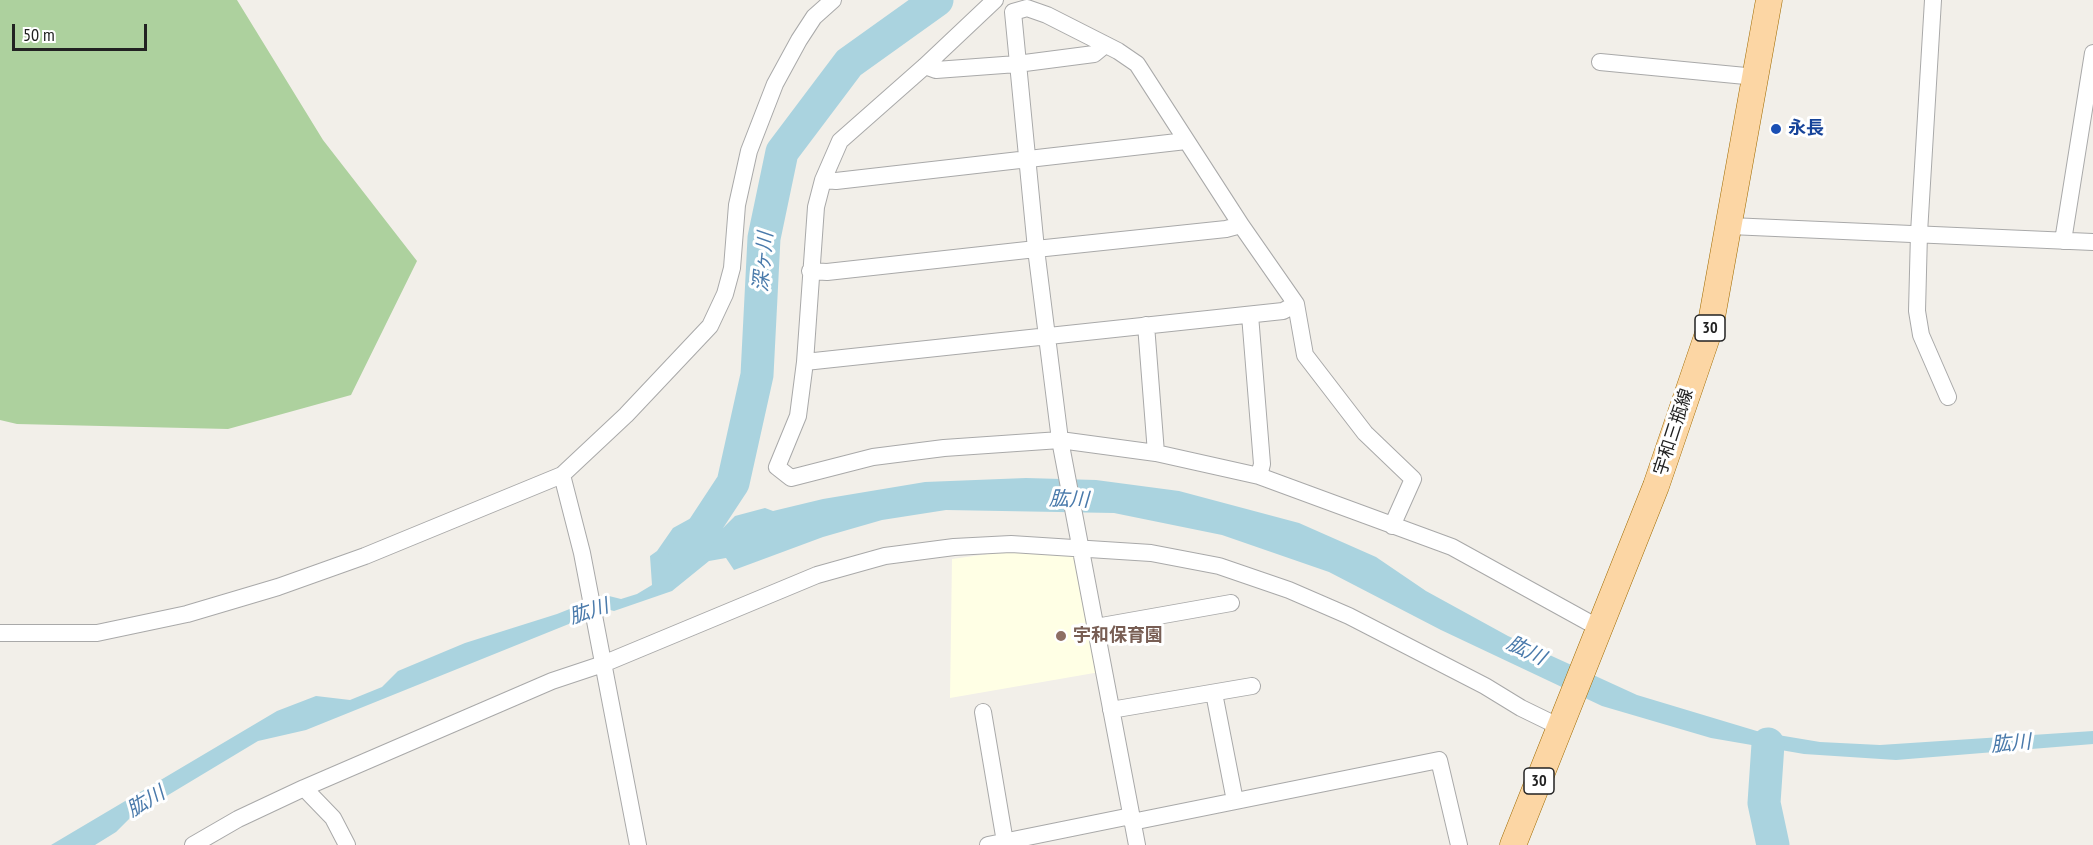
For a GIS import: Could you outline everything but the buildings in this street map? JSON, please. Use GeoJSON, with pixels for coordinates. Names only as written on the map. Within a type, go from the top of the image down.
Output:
{"type":"FeatureCollection","features":[{"type":"Feature","properties":{"kind":"main road","name":"宇和三瓶線"},"geometry":{"type":"LineString","coordinates":[[1514,845],[1656,486],[1710,328],[1769,0]]}},
{"type":"Feature","properties":{"kind":"street"},"geometry":{"type":"LineString","coordinates":[[0,633],[97,633],[187,614],[278,587],[364,556],[562,475],[626,415],[710,326],[725,294],[732,268],[737,205],[749,151],[775,84],[799,40],[814,17],[833,0]]}},
{"type":"Feature","properties":{"kind":"street"},"geometry":{"type":"LineString","coordinates":[[1933,0],[1919,233],[1917,311],[1921,335],[1948,397]]}},
{"type":"Feature","properties":{"kind":"street"},"geometry":{"type":"LineString","coordinates":[[1392,526],[1413,479],[1365,433],[1305,355],[1296,304],[1241,225],[1137,64],[1105,45],[1027,8],[1013,12],[991,4],[840,141],[823,180],[816,207],[805,362],[798,416],[777,467],[791,478],[873,457],[944,448],[1060,440],[1156,453],[1259,476],[1392,526],[1452,547],[1597,634]]}},
{"type":"Feature","properties":{"kind":"street"},"geometry":{"type":"LineString","coordinates":[[1013,12],[1036,249],[1060,440],[1137,845]]}},
{"type":"Feature","properties":{"kind":"street"},"geometry":{"type":"LineString","coordinates":[[925,66],[936,70],[1017,63],[1094,54],[1105,45]]}},
{"type":"Feature","properties":{"kind":"street"},"geometry":{"type":"LineString","coordinates":[[2062,241],[2093,53]]}},
{"type":"Feature","properties":{"kind":"street"},"geometry":{"type":"LineString","coordinates":[[1600,62],[1756,76]]}},
{"type":"Feature","properties":{"kind":"street"},"geometry":{"type":"LineString","coordinates":[[823,180],[836,181],[1186,141]]}},
{"type":"Feature","properties":{"kind":"street"},"geometry":{"type":"LineString","coordinates":[[810,271],[827,272],[1226,229],[1241,225]]}},
{"type":"Feature","properties":{"kind":"street"},"geometry":{"type":"LineString","coordinates":[[1730,226],[2093,242]]}},
{"type":"Feature","properties":{"kind":"street"},"geometry":{"type":"LineString","coordinates":[[805,362],[1250,315],[1283,311],[1296,304]]}},
{"type":"Feature","properties":{"kind":"street"},"geometry":{"type":"LineString","coordinates":[[1250,315],[1262,464],[1259,476]]}},
{"type":"Feature","properties":{"kind":"street"},"geometry":{"type":"LineString","coordinates":[[1146,325],[1156,453]]}},
{"type":"Feature","properties":{"kind":"street"},"geometry":{"type":"LineString","coordinates":[[562,475],[582,553],[639,845]]}},
{"type":"Feature","properties":{"kind":"street"},"geometry":{"type":"LineString","coordinates":[[193,845],[238,819],[304,788],[602,658],[817,575],[885,556],[1011,544],[1080,544],[1151,553],[1219,566],[1289,590],[1349,616],[1562,722]]}},
{"type":"Feature","properties":{"kind":"street"},"geometry":{"type":"LineString","coordinates":[[1095,627],[1231,603]]}},
{"type":"Feature","properties":{"kind":"street"},"geometry":{"type":"LineString","coordinates":[[1111,710],[1252,686]]}},
{"type":"Feature","properties":{"kind":"street"},"geometry":{"type":"LineString","coordinates":[[1214,693],[1235,801]]}},
{"type":"Feature","properties":{"kind":"street"},"geometry":{"type":"LineString","coordinates":[[983,712],[1005,842]]}},
{"type":"Feature","properties":{"kind":"street"},"geometry":{"type":"LineString","coordinates":[[988,845],[1235,801],[1439,760],[1459,845]]}},
{"type":"Feature","properties":{"kind":"street"},"geometry":{"type":"LineString","coordinates":[[304,788],[333,818],[347,845]]}},
{"type":"Feature","properties":{"kind":"shaded area"},"geometry":{"type":"Polygon","coordinates":[[[1010,551],[1077,556],[1100,672],[950,698],[952,559],[1010,551]]]}},
{"type":"Feature","properties":{"kind":"green space"},"geometry":{"type":"Polygon","coordinates":[[[0,0],[237,0],[323,140],[417,261],[351,395],[228,429],[17,424],[0,420],[0,0]]]}},
{"type":"Feature","properties":{"kind":"water","name":"肱川"},"geometry":{"type":"Polygon","coordinates":[[[1026,478],[1096,480],[1179,491],[1299,523],[1376,557],[1426,591],[1508,636],[1637,695],[1760,732],[1820,742],[1880,745],[2093,731],[2093,744],[1896,760],[1804,754],[1711,738],[1602,706],[1441,630],[1329,572],[1222,535],[1114,513],[946,510],[882,520],[823,537],[734,570],[726,558],[709,561],[672,591],[614,611],[606,609],[306,730],[258,741],[130,818],[116,832],[95,845],[51,845],[277,711],[316,696],[350,700],[382,687],[398,671],[465,643],[557,614],[605,595],[621,599],[637,594],[652,585],[650,556],[657,551],[673,528],[693,517],[725,519],[723,528],[735,516],[765,508],[773,511],[823,499],[925,482],[1026,478]]]}},
{"type":"Feature","properties":{"kind":"waterway","name":"深ヶ川"},"geometry":{"type":"LineString","coordinates":[[685,556],[733,483],[757,375],[764,238],[782,152],[849,63],[937,0]]}},
{"type":"Feature","properties":{"kind":"waterway"},"geometry":{"type":"LineString","coordinates":[[1768,744],[1764,803],[1773,845]]}},
{"type":"Feature","properties":{"kind":"place","name":"永長"},"geometry":{"type":"Point","coordinates":[1776,129]}},
{"type":"Feature","properties":{"kind":"place","name":"宇和保育園"},"geometry":{"type":"Point","coordinates":[1061,636]}}]}
